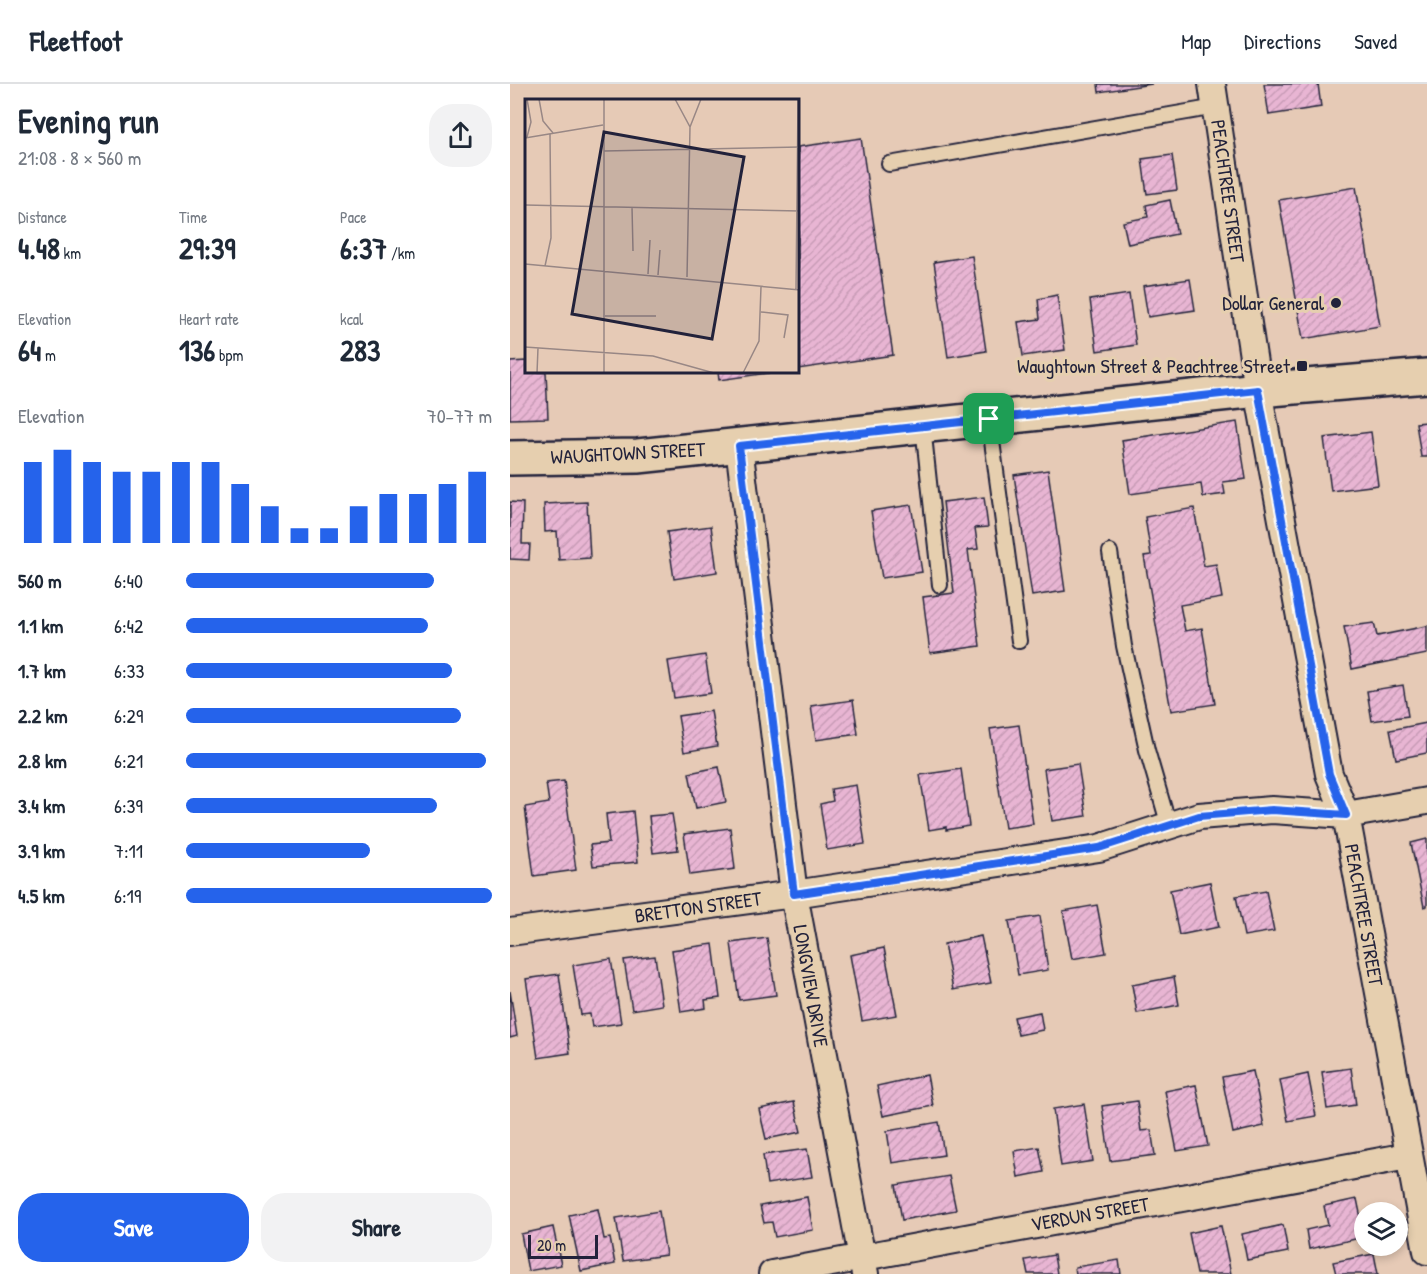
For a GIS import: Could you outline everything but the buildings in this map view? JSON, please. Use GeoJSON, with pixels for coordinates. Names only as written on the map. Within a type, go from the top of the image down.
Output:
{"type":"FeatureCollection","features":[{"type":"Feature","properties":{"kind":"main road","name":"WAUGHTOWN STREET"},"geometry":{"type":"LineString","coordinates":[[510,458],[638,456],[1258,390],[1427,376]]}},
{"type":"Feature","properties":{"kind":"street","name":"PEACHTREE STREET"},"geometry":{"type":"LineString","coordinates":[[1214,96],[1258,390],[1329,774],[1346,815],[1427,1251]]}},
{"type":"Feature","properties":{"kind":"street","name":"LONGVIEW DRIVE"},"geometry":{"type":"LineString","coordinates":[[739,446],[794,894],[863,1265]]}},
{"type":"Feature","properties":{"kind":"street","name":"BRETTON STREET"},"geometry":{"type":"LineString","coordinates":[[510,932],[794,894],[1099,848],[1199,816],[1272,810],[1346,815],[1427,801]]}},
{"type":"Feature","properties":{"kind":"street","name":"VERDUN STREET"},"geometry":{"type":"LineString","coordinates":[[772,1274],[863,1265],[1408,1156]]}},
{"type":"Feature","properties":{"kind":"lane"},"geometry":{"type":"LineString","coordinates":[[889,164],[1214,96]]}},
{"type":"Feature","properties":{"kind":"lane"},"geometry":{"type":"LineString","coordinates":[[989,419],[1018,641]]}},
{"type":"Feature","properties":{"kind":"lane"},"geometry":{"type":"LineString","coordinates":[[923,426],[940,585]]}},
{"type":"Feature","properties":{"kind":"lane"},"geometry":{"type":"LineString","coordinates":[[1110,552],[1124,646],[1147,750],[1169,826]]}},
{"type":"Feature","properties":{"kind":"place","name":"Dollar General"},"geometry":{"type":"Point","coordinates":[1336,303]}},
{"type":"Feature","properties":{"kind":"place","name":"Waughtown Street & Peachtree Street"},"geometry":{"type":"Point","coordinates":[1302,366]}},
{"type":"Feature","properties":{"kind":"route"},"geometry":{"type":"LineString","coordinates":[[1258,390],[1329,774],[1346,815],[1272,810],[1199,816],[1099,848],[794,894],[739,446],[989,419],[1258,390]]}}]}
